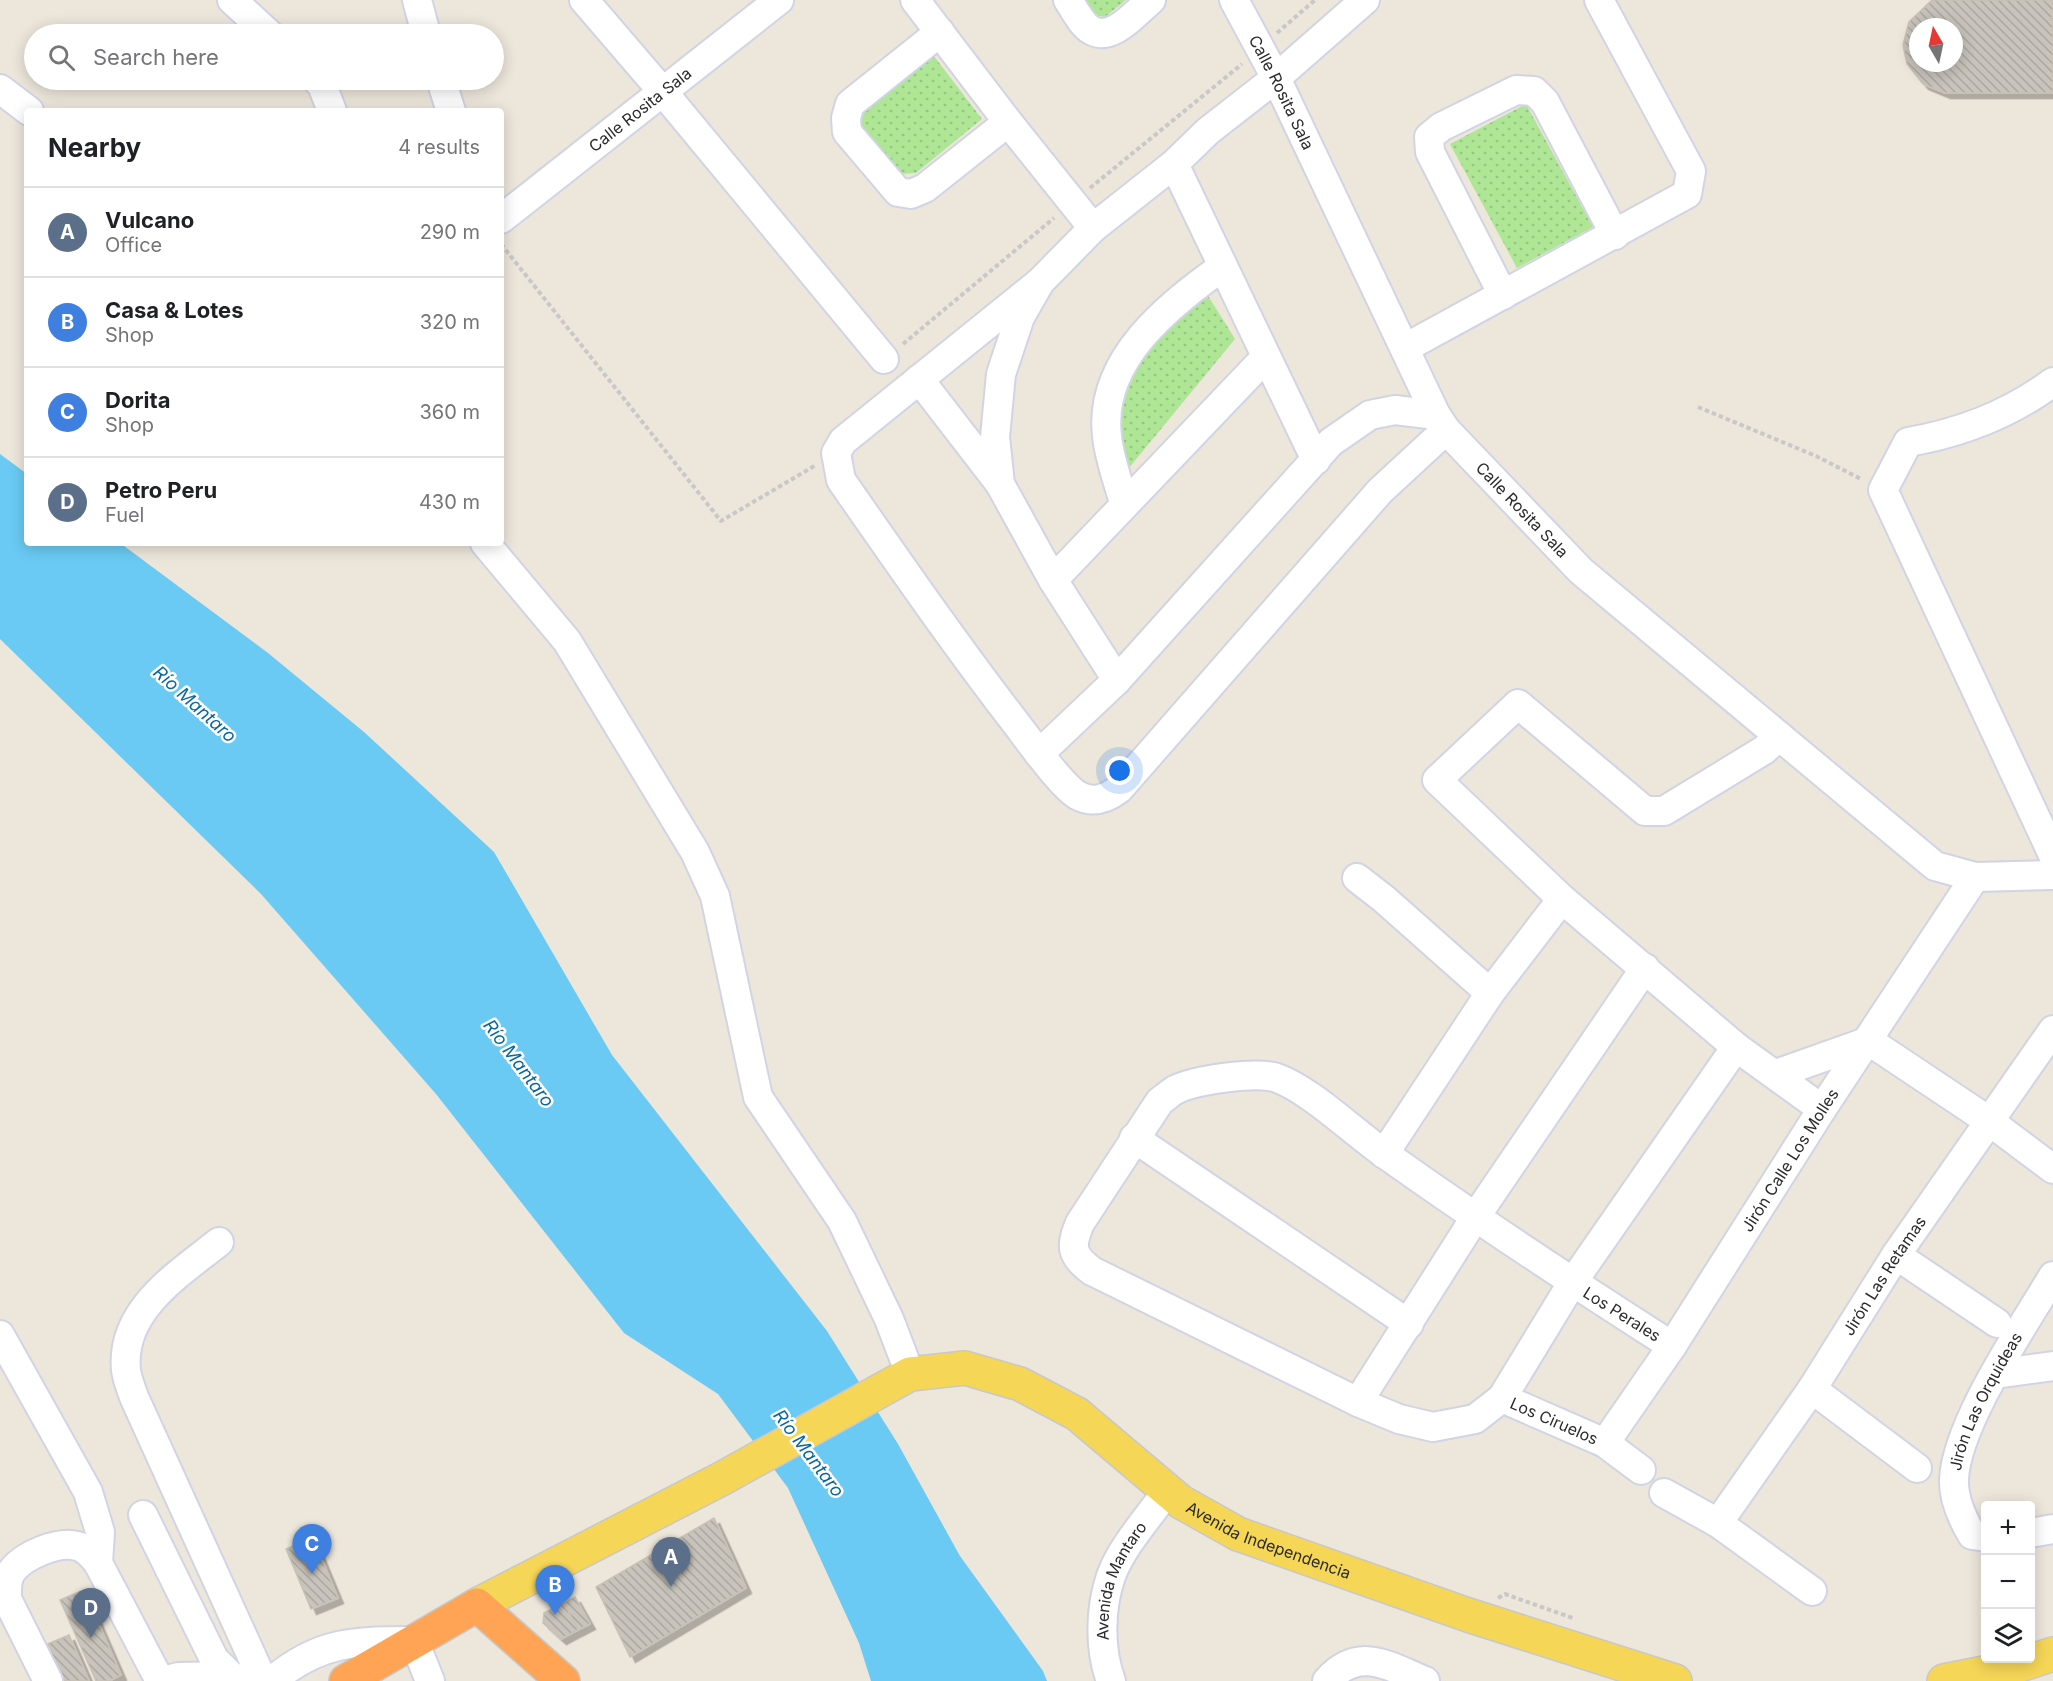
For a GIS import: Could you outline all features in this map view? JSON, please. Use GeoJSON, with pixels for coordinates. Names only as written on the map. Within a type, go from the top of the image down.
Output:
{"type":"FeatureCollection","features":[{"type":"Feature","properties":{"kind":"highway"},"geometry":{"type":"LineString","coordinates":[[346,1681],[477,1605],[564,1681]]}},
{"type":"Feature","properties":{"kind":"main road","name":"Avenida Independencia"},"geometry":{"type":"LineString","coordinates":[[900,1379],[965,1368],[1020,1384],[1077,1414],[1181,1502],[1238,1534],[1468,1615],[1675,1681]]}},
{"type":"Feature","properties":{"kind":"main road"},"geometry":{"type":"LineString","coordinates":[[477,1605],[723,1478],[900,1379]]}},
{"type":"Feature","properties":{"kind":"main road"},"geometry":{"type":"LineString","coordinates":[[1944,1681],[2014,1667],[2053,1654]]}},
{"type":"Feature","properties":{"kind":"street"},"geometry":{"type":"LineString","coordinates":[[232,0],[258,24]]}},
{"type":"Feature","properties":{"kind":"street"},"geometry":{"type":"LineString","coordinates":[[417,0],[423,24]]}},
{"type":"Feature","properties":{"kind":"street"},"geometry":{"type":"LineString","coordinates":[[584,0],[884,359]]}},
{"type":"Feature","properties":{"kind":"street"},"geometry":{"type":"LineString","coordinates":[[915,0],[1093,228]]}},
{"type":"Feature","properties":{"kind":"street"},"geometry":{"type":"LineString","coordinates":[[1068,0],[1090,30],[1102,34],[1114,31],[1151,0]]}},
{"type":"Feature","properties":{"kind":"street","name":"Calle Rosita Sala"},"geometry":{"type":"LineString","coordinates":[[1234,0],[1276,78],[1441,422],[1581,571],[1935,866],[1975,878],[2053,875]]}},
{"type":"Feature","properties":{"kind":"street"},"geometry":{"type":"LineString","coordinates":[[1040,754],[1117,680],[1331,442],[1370,415],[1395,410],[1441,422],[1119,789],[1106,799],[1092,801],[1077,794],[1040,754],[969,664],[841,480],[836,453],[843,441],[1040,282],[1093,228],[1174,164],[1208,131],[1276,78],[1365,0]]}},
{"type":"Feature","properties":{"kind":"street"},"geometry":{"type":"LineString","coordinates":[[1405,348],[1687,194],[1691,171],[1599,0]]}},
{"type":"Feature","properties":{"kind":"street","name":"Calle Rosita Sala"},"geometry":{"type":"LineString","coordinates":[[504,217],[663,92],[770,3]]}},
{"type":"Feature","properties":{"kind":"street"},"geometry":{"type":"LineString","coordinates":[[940,32],[850,104],[846,118],[847,132],[898,192],[911,194],[925,188],[1008,122]]}},
{"type":"Feature","properties":{"kind":"street"},"geometry":{"type":"LineString","coordinates":[[0,89],[25,108]]}},
{"type":"Feature","properties":{"kind":"street"},"geometry":{"type":"LineString","coordinates":[[324,90],[331,108]]}},
{"type":"Feature","properties":{"kind":"street"},"geometry":{"type":"LineString","coordinates":[[444,90],[450,108]]}},
{"type":"Feature","properties":{"kind":"street"},"geometry":{"type":"LineString","coordinates":[[1503,295],[1430,152],[1430,136],[1441,127],[1516,90],[1534,91],[1545,102],[1615,235]]}},
{"type":"Feature","properties":{"kind":"street"},"geometry":{"type":"LineString","coordinates":[[1174,164],[1316,460]]}},
{"type":"Feature","properties":{"kind":"street"},"geometry":{"type":"LineString","coordinates":[[1124,503],[1107,436],[1110,396],[1122,365],[1140,338],[1183,296],[1222,267]]}},
{"type":"Feature","properties":{"kind":"street"},"geometry":{"type":"LineString","coordinates":[[1000,484],[995,437],[1000,374],[1020,317],[1040,282]]}},
{"type":"Feature","properties":{"kind":"street"},"geometry":{"type":"LineString","coordinates":[[1053,580],[1124,503],[1266,357]]}},
{"type":"Feature","properties":{"kind":"street"},"geometry":{"type":"LineString","coordinates":[[919,379],[1000,484],[1053,580],[1117,680]]}},
{"type":"Feature","properties":{"kind":"street"},"geometry":{"type":"LineString","coordinates":[[2053,382],[2009,409],[1974,426],[1941,436],[1908,442],[1883,490],[2053,855]]}},
{"type":"Feature","properties":{"kind":"street"},"geometry":{"type":"LineString","coordinates":[[484,546],[567,641],[695,852],[715,896],[758,1097],[842,1221],[890,1319],[900,1379]]}},
{"type":"Feature","properties":{"kind":"street"},"geometry":{"type":"LineString","coordinates":[[1779,736],[1764,750],[1664,811],[1645,811],[1518,704],[1437,780],[1562,899],[1736,1047],[1822,1109]]}},
{"type":"Feature","properties":{"kind":"street"},"geometry":{"type":"LineString","coordinates":[[1357,878],[1384,898],[1490,993]]}},
{"type":"Feature","properties":{"kind":"street","name":"Jirón Calle Los Molles"},"geometry":{"type":"LineString","coordinates":[[1605,1443],[1672,1346],[1822,1109],[1975,878]]}},
{"type":"Feature","properties":{"kind":"street"},"geometry":{"type":"LineString","coordinates":[[1384,1154],[1490,993],[1562,899]]}},
{"type":"Feature","properties":{"kind":"street"},"geometry":{"type":"LineString","coordinates":[[1358,1402],[1476,1216],[1645,968]]}},
{"type":"Feature","properties":{"kind":"street","name":"Jirón Las Retamas"},"geometry":{"type":"LineString","coordinates":[[1718,1523],[1812,1389],[1896,1255],[2053,1030]]}},
{"type":"Feature","properties":{"kind":"street"},"geometry":{"type":"LineString","coordinates":[[1776,1074],[1869,1041],[1989,1121],[2053,1169]]}},
{"type":"Feature","properties":{"kind":"street"},"geometry":{"type":"LineString","coordinates":[[1503,1398],[1572,1283],[1736,1047]]}},
{"type":"Feature","properties":{"kind":"street","name":"Los Perales"},"geometry":{"type":"LineString","coordinates":[[1503,1398],[1475,1419],[1440,1426],[1399,1419],[1358,1402],[1092,1271],[1079,1261],[1073,1250],[1074,1237],[1080,1223],[1160,1101],[1175,1090],[1240,1075],[1258,1074],[1276,1078],[1295,1087],[1384,1154],[1572,1283],[1672,1346]]}},
{"type":"Feature","properties":{"kind":"street"},"geometry":{"type":"LineString","coordinates":[[1134,1138],[1409,1324]]}},
{"type":"Feature","properties":{"kind":"street"},"geometry":{"type":"LineString","coordinates":[[219,1242],[152,1296],[138,1319],[129,1341],[126,1370],[134,1397],[263,1681]]}},
{"type":"Feature","properties":{"kind":"street"},"geometry":{"type":"LineString","coordinates":[[1896,1255],[1997,1323]]}},
{"type":"Feature","properties":{"kind":"street","name":"Jirón Las Orquideas"},"geometry":{"type":"LineString","coordinates":[[1979,1536],[1960,1515],[1954,1480],[1958,1447],[1995,1374],[2053,1276]]}},
{"type":"Feature","properties":{"kind":"street"},"geometry":{"type":"LineString","coordinates":[[0,1335],[88,1492],[100,1532],[98,1563]]}},
{"type":"Feature","properties":{"kind":"street"},"geometry":{"type":"LineString","coordinates":[[1995,1374],[2053,1366]]}},
{"type":"Feature","properties":{"kind":"street"},"geometry":{"type":"LineString","coordinates":[[1812,1389],[1917,1468]]}},
{"type":"Feature","properties":{"kind":"street","name":"Los Ciruelos"},"geometry":{"type":"LineString","coordinates":[[1503,1398],[1605,1443],[1641,1470]]}},
{"type":"Feature","properties":{"kind":"street","name":"Avenida Mantaro"},"geometry":{"type":"LineString","coordinates":[[1111,1681],[1106,1669],[1102,1622],[1112,1576],[1167,1491]]}},
{"type":"Feature","properties":{"kind":"street"},"geometry":{"type":"LineString","coordinates":[[1664,1494],[1718,1523],[1812,1591]]}},
{"type":"Feature","properties":{"kind":"street"},"geometry":{"type":"LineString","coordinates":[[143,1515],[214,1659],[237,1679]]}},
{"type":"Feature","properties":{"kind":"street"},"geometry":{"type":"LineString","coordinates":[[2035,1532],[2053,1529]]}},
{"type":"Feature","properties":{"kind":"street"},"geometry":{"type":"LineString","coordinates":[[48,1681],[7,1599],[11,1572],[38,1554],[66,1545],[78,1546],[88,1551],[98,1563],[161,1681],[179,1677],[237,1679]]}},
{"type":"Feature","properties":{"kind":"street"},"geometry":{"type":"LineString","coordinates":[[272,1681],[302,1658],[335,1646],[367,1641],[414,1641],[430,1681]]}},
{"type":"Feature","properties":{"kind":"street"},"geometry":{"type":"LineString","coordinates":[[1327,1681],[1338,1668],[1349,1662],[1367,1660],[1382,1663],[1425,1681]]}},
{"type":"Feature","properties":{"kind":"path"},"geometry":{"type":"LineString","coordinates":[[884,359],[1315,0]]}},
{"type":"Feature","properties":{"kind":"path"},"geometry":{"type":"LineString","coordinates":[[504,248],[721,521],[836,453]]}},
{"type":"Feature","properties":{"kind":"path"},"geometry":{"type":"LineString","coordinates":[[1698,407],[1816,456],[1883,490]]}},
{"type":"Feature","properties":{"kind":"green space"},"geometry":{"type":"Polygon","coordinates":[[[1081,0],[1126,0],[1105,17],[1093,15],[1081,0]]]}},
{"type":"Feature","properties":{"kind":"green space"},"geometry":{"type":"Polygon","coordinates":[[[930,51],[982,119],[916,173],[901,174],[856,123],[856,107],[930,51]]]}},
{"type":"Feature","properties":{"kind":"green space"},"geometry":{"type":"Polygon","coordinates":[[[1526,104],[1593,227],[1517,268],[1450,144],[1526,104]]]}},
{"type":"Feature","properties":{"kind":"green space"},"geometry":{"type":"Polygon","coordinates":[[[1202,286],[1235,339],[1119,480],[1111,430],[1138,346],[1202,286]]]}},
{"type":"Feature","properties":{"kind":"water","name":"Río Mantaro"},"geometry":{"type":"Polygon","coordinates":[[[0,454],[24,472],[24,546],[124,546],[268,653],[364,732],[494,852],[612,1055],[827,1331],[898,1444],[960,1556],[1043,1671],[1047,1681],[871,1681],[859,1643],[788,1488],[718,1394],[624,1333],[436,1094],[261,894],[0,639],[0,454]]]}},
{"type":"Feature","properties":{"kind":"building"},"geometry":{"type":"Polygon","coordinates":[[[1932,0],[2053,0],[2053,16],[2049,20],[2053,20],[2053,93],[1945,93],[1923,84],[1913,72],[1963,72],[1963,18],[1913,18],[1932,0]]]}},
{"type":"Feature","properties":{"kind":"building"},"geometry":{"type":"Polygon","coordinates":[[[1909,22],[1909,66],[1903,45],[1909,22]]]}},
{"type":"Feature","properties":{"kind":"building"},"geometry":{"type":"Polygon","coordinates":[[[714,1518],[746,1588],[630,1657],[596,1587],[714,1518]]]}},
{"type":"Feature","properties":{"kind":"building"},"geometry":{"type":"Polygon","coordinates":[[[313,1538],[338,1598],[311,1609],[286,1549],[313,1538]]]}},
{"type":"Feature","properties":{"kind":"building"},"geometry":{"type":"Polygon","coordinates":[[[84,1590],[121,1675],[109,1681],[96,1681],[60,1600],[84,1590]]]}},
{"type":"Feature","properties":{"kind":"building"},"geometry":{"type":"Polygon","coordinates":[[[575,1597],[590,1624],[578,1630],[564,1603],[575,1597]]]}},
{"type":"Feature","properties":{"kind":"building"},"geometry":{"type":"Polygon","coordinates":[[[564,1603],[578,1630],[561,1639],[543,1623],[544,1613],[564,1603]]]}},
{"type":"Feature","properties":{"kind":"building"},"geometry":{"type":"Polygon","coordinates":[[[69,1635],[89,1681],[58,1681],[43,1646],[69,1635]]]}},
{"type":"Feature","properties":{"kind":"place","name":"Dorita"},"geometry":{"type":"Point","coordinates":[312,1574]}},
{"type":"Feature","properties":{"kind":"place","name":"Vulcano"},"geometry":{"type":"Point","coordinates":[671,1587]}},
{"type":"Feature","properties":{"kind":"place","name":"Casa & Lotes"},"geometry":{"type":"Point","coordinates":[555,1615]}},
{"type":"Feature","properties":{"kind":"place","name":"Petro Peru"},"geometry":{"type":"Point","coordinates":[91,1638]}}]}
